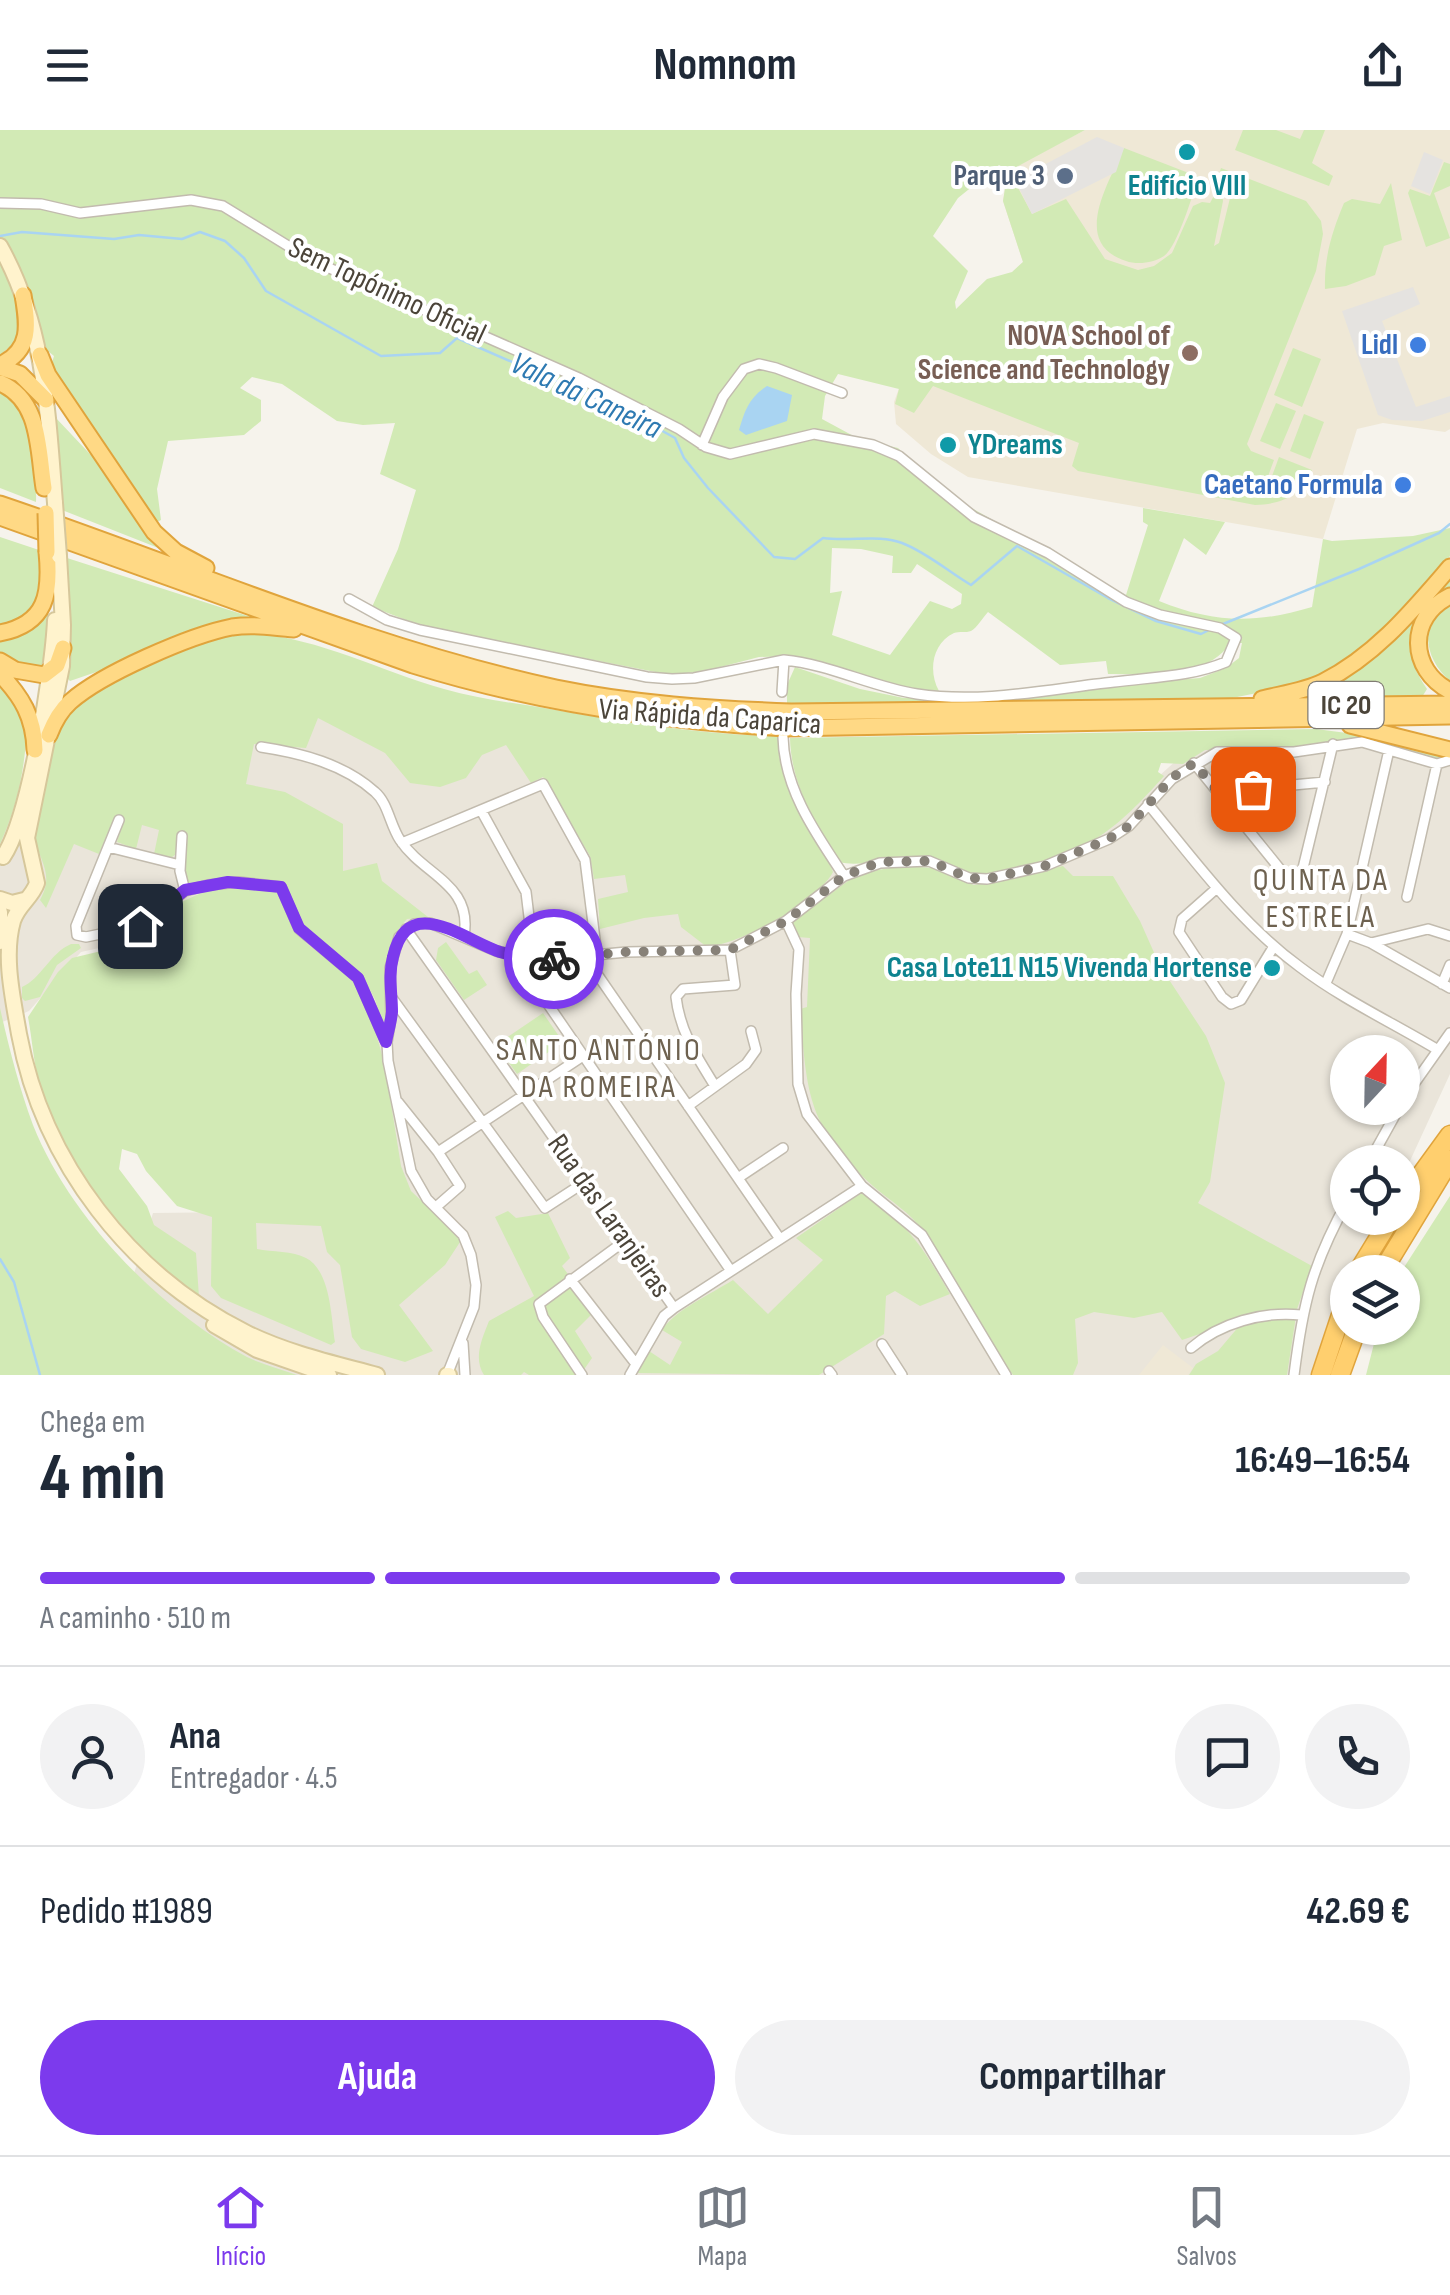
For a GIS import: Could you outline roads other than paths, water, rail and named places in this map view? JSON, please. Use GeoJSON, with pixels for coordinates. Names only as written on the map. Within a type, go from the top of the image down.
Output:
{"type":"FeatureCollection","features":[{"type":"Feature","properties":{"kind":"highway"},"geometry":{"type":"LineString","coordinates":[[0,366],[16,355],[26,339],[22,295]]}},
{"type":"Feature","properties":{"kind":"highway"},"geometry":{"type":"LineString","coordinates":[[40,356],[48,376],[154,532],[176,552],[254,593]]}},
{"type":"Feature","properties":{"kind":"highway"},"geometry":{"type":"LineString","coordinates":[[0,366],[20,374],[42,395]]}},
{"type":"Feature","properties":{"kind":"highway"},"geometry":{"type":"LineString","coordinates":[[0,383],[16,392],[32,415],[48,497],[52,553],[42,606],[23,627],[0,634]]}},
{"type":"Feature","properties":{"kind":"highway","name":"Via Rápida da Caparica"},"geometry":{"type":"LineString","coordinates":[[0,502],[470,667],[559,688],[662,704],[791,712],[1450,704]]}},
{"type":"Feature","properties":{"kind":"highway","name":"Via Rápida da Caparica"},"geometry":{"type":"LineString","coordinates":[[0,517],[466,682],[556,703],[701,723],[786,728],[1450,716]]}},
{"type":"Feature","properties":{"kind":"highway"},"geometry":{"type":"LineString","coordinates":[[0,530],[40,531]]}},
{"type":"Feature","properties":{"kind":"highway"},"geometry":{"type":"LineString","coordinates":[[1242,705],[1320,683],[1365,656],[1402,623],[1450,567]]}},
{"type":"Feature","properties":{"kind":"highway"},"geometry":{"type":"LineString","coordinates":[[1450,596],[1430,610],[1417,642],[1427,675],[1450,691]]}},
{"type":"Feature","properties":{"kind":"highway"},"geometry":{"type":"LineString","coordinates":[[49,734],[61,712],[81,693],[161,652],[204,635],[251,625],[311,630]]}},
{"type":"Feature","properties":{"kind":"highway"},"geometry":{"type":"LineString","coordinates":[[0,661],[32,675],[50,671],[60,660],[63,648]]}},
{"type":"Feature","properties":{"kind":"highway"},"geometry":{"type":"LineString","coordinates":[[0,674],[28,710],[35,750]]}},
{"type":"Feature","properties":{"kind":"highway"},"geometry":{"type":"LineString","coordinates":[[1327,720],[1450,750]]}},
{"type":"Feature","properties":{"kind":"highway"},"geometry":{"type":"LineString","coordinates":[[1420,1176],[1450,1135]]}},
{"type":"Feature","properties":{"kind":"highway"},"geometry":{"type":"LineString","coordinates":[[1392,1255],[1450,1160]]}},
{"type":"Feature","properties":{"kind":"highway"},"geometry":{"type":"LineString","coordinates":[[1321,1375],[1331,1345]]}},
{"type":"Feature","properties":{"kind":"highway"},"geometry":{"type":"LineString","coordinates":[[1340,1375],[1351,1345]]}},
{"type":"Feature","properties":{"kind":"main road"},"geometry":{"type":"LineString","coordinates":[[0,246],[22,295],[40,356],[42,395]]}},
{"type":"Feature","properties":{"kind":"main road"},"geometry":{"type":"LineString","coordinates":[[22,295],[42,395],[48,497]]}},
{"type":"Feature","properties":{"kind":"main road"},"geometry":{"type":"LineString","coordinates":[[52,553],[63,648],[28,832],[28,850],[38,878],[14,918],[10,973],[29,1076],[54,1140],[98,1210],[154,1271],[219,1318],[278,1346],[377,1375]]}},
{"type":"Feature","properties":{"kind":"main road"},"geometry":{"type":"LineString","coordinates":[[2,858],[14,838],[50,671],[55,619],[52,553]]}},
{"type":"Feature","properties":{"kind":"main road"},"geometry":{"type":"LineString","coordinates":[[2,858],[20,856],[34,866]]}},
{"type":"Feature","properties":{"kind":"main road"},"geometry":{"type":"LineString","coordinates":[[0,899],[12,903],[24,900]]}},
{"type":"Feature","properties":{"kind":"main road"},"geometry":{"type":"LineString","coordinates":[[0,912],[8,1012],[30,1095],[52,1147],[88,1206],[133,1258],[208,1321],[257,1350],[328,1375]]}},
{"type":"Feature","properties":{"kind":"street","name":"Sem Topónimo Oficial"},"geometry":{"type":"LineString","coordinates":[[0,203],[42,204],[80,214],[191,200],[223,206],[311,260],[578,378],[702,444],[730,454],[814,434],[874,445],[908,462],[974,517],[1048,554],[1126,602],[1220,628],[1233,633],[1236,644],[1226,662],[1192,674],[1028,695],[919,694],[784,660]]}},
{"type":"Feature","properties":{"kind":"street"},"geometry":{"type":"LineString","coordinates":[[702,444],[723,397],[744,369],[759,364],[842,392]]}},
{"type":"Feature","properties":{"kind":"street"},"geometry":{"type":"LineString","coordinates":[[350,599],[386,620],[420,630],[647,677],[694,678],[784,660],[782,692]]}},
{"type":"Feature","properties":{"kind":"street"},"geometry":{"type":"LineString","coordinates":[[783,737],[784,764],[799,799],[844,876]]}},
{"type":"Feature","properties":{"kind":"street"},"geometry":{"type":"LineString","coordinates":[[386,1042],[392,1018],[394,952],[406,929],[414,924],[430,923],[514,955],[534,958],[730,950],[786,921],[844,876],[880,862],[930,861],[969,878],[987,879],[1045,866],[1109,839],[1129,826],[1172,778],[1217,752],[1294,752],[1362,742],[1437,764],[1450,760]]}},
{"type":"Feature","properties":{"kind":"street"},"geometry":{"type":"LineString","coordinates":[[1194,763],[1290,877],[1297,876],[1303,868],[1334,744]]}},
{"type":"Feature","properties":{"kind":"street"},"geometry":{"type":"LineString","coordinates":[[261,747],[308,756],[375,792],[402,843],[457,893],[465,914],[464,936]]}},
{"type":"Feature","properties":{"kind":"street"},"geometry":{"type":"LineString","coordinates":[[1326,983],[1347,934],[1389,750]]}},
{"type":"Feature","properties":{"kind":"street"},"geometry":{"type":"LineString","coordinates":[[1407,897],[1437,764]]}},
{"type":"Feature","properties":{"kind":"street"},"geometry":{"type":"LineString","coordinates":[[1218,792],[1324,782]]}},
{"type":"Feature","properties":{"kind":"street"},"geometry":{"type":"LineString","coordinates":[[402,843],[543,784],[586,860],[598,956]]}},
{"type":"Feature","properties":{"kind":"street"},"geometry":{"type":"LineString","coordinates":[[1148,804],[1218,888],[1274,946],[1302,969],[1438,1050]]}},
{"type":"Feature","properties":{"kind":"street"},"geometry":{"type":"LineString","coordinates":[[482,812],[526,892],[534,958]]}},
{"type":"Feature","properties":{"kind":"street"},"geometry":{"type":"LineString","coordinates":[[119,820],[76,926],[77,934],[86,937],[140,926],[185,890],[228,882],[281,887],[299,928],[358,978],[386,1042],[411,1170],[420,1188],[456,1226],[471,1255],[476,1298],[448,1375]]}},
{"type":"Feature","properties":{"kind":"street"},"geometry":{"type":"LineString","coordinates":[[182,836],[180,865],[185,890]]}},
{"type":"Feature","properties":{"kind":"street"},"geometry":{"type":"LineString","coordinates":[[108,847],[180,865]]}},
{"type":"Feature","properties":{"kind":"street"},"geometry":{"type":"LineString","coordinates":[[1218,888],[1182,919],[1179,932],[1222,998],[1231,1004],[1240,1000],[1274,946]]}},
{"type":"Feature","properties":{"kind":"street"},"geometry":{"type":"LineString","coordinates":[[786,921],[800,949],[796,994],[798,1084],[807,1114],[862,1186],[922,1236],[1006,1375]]}},
{"type":"Feature","properties":{"kind":"street","name":"Rua das Laranjeiras"},"geometry":{"type":"LineString","coordinates":[[406,929],[674,1308]]}},
{"type":"Feature","properties":{"kind":"street"},"geometry":{"type":"LineString","coordinates":[[1370,943],[1428,929],[1450,936]]}},
{"type":"Feature","properties":{"kind":"street"},"geometry":{"type":"LineString","coordinates":[[1347,934],[1446,986],[1450,965]]}},
{"type":"Feature","properties":{"kind":"street"},"geometry":{"type":"LineString","coordinates":[[716,1086],[678,1021],[676,997],[683,988],[733,986],[736,979],[730,950]]}},
{"type":"Feature","properties":{"kind":"street"},"geometry":{"type":"LineString","coordinates":[[514,955],[730,1271]]}},
{"type":"Feature","properties":{"kind":"street"},"geometry":{"type":"LineString","coordinates":[[586,958],[780,1239]]}},
{"type":"Feature","properties":{"kind":"street"},"geometry":{"type":"LineString","coordinates":[[391,996],[544,1208],[585,1182]]}},
{"type":"Feature","properties":{"kind":"street"},"geometry":{"type":"LineString","coordinates":[[688,1106],[753,1056],[756,1047],[751,1031]]}},
{"type":"Feature","properties":{"kind":"street"},"geometry":{"type":"LineString","coordinates":[[1420,1076],[1450,1033]]}},
{"type":"Feature","properties":{"kind":"street"},"geometry":{"type":"LineString","coordinates":[[438,1152],[583,1056]]}},
{"type":"Feature","properties":{"kind":"street"},"geometry":{"type":"LineString","coordinates":[[396,1099],[460,1186],[436,1207]]}},
{"type":"Feature","properties":{"kind":"street"},"geometry":{"type":"LineString","coordinates":[[738,1178],[783,1148]]}},
{"type":"Feature","properties":{"kind":"street"},"geometry":{"type":"LineString","coordinates":[[630,1375],[664,1316],[862,1186]]}},
{"type":"Feature","properties":{"kind":"street"},"geometry":{"type":"LineString","coordinates":[[1294,1375],[1301,1316],[1330,1233]]}},
{"type":"Feature","properties":{"kind":"street"},"geometry":{"type":"LineString","coordinates":[[582,1375],[538,1307],[542,1299],[626,1240]]}},
{"type":"Feature","properties":{"kind":"street"},"geometry":{"type":"LineString","coordinates":[[570,1280],[636,1364]]}},
{"type":"Feature","properties":{"kind":"street"},"geometry":{"type":"LineString","coordinates":[[1191,1348],[1206,1335],[1257,1317],[1301,1316]]}},
{"type":"Feature","properties":{"kind":"street"},"geometry":{"type":"LineString","coordinates":[[465,1375],[462,1354],[466,1327]]}},
{"type":"Feature","properties":{"kind":"street"},"geometry":{"type":"LineString","coordinates":[[882,1344],[902,1375]]}},
{"type":"Feature","properties":{"kind":"water"},"geometry":{"type":"Polygon","coordinates":[[[767,386],[792,395],[787,421],[746,435],[739,430],[746,410],[767,386]]]}},
{"type":"Feature","properties":{"kind":"waterway","name":"Vala da Caneira"},"geometry":{"type":"LineString","coordinates":[[0,236],[22,232],[182,239],[200,232],[225,241],[244,258],[266,291],[381,356],[440,353],[457,338],[632,414],[675,438],[684,458],[708,488],[774,557],[795,559],[823,538],[893,540],[929,557],[971,585],[1017,546],[1156,621],[1201,634],[1211,629]]}},
{"type":"Feature","properties":{"kind":"waterway","name":"Vala da Caneira"},"geometry":{"type":"LineString","coordinates":[[1223,624],[1359,569],[1439,533],[1450,524]]}},
{"type":"Feature","properties":{"kind":"waterway"},"geometry":{"type":"LineString","coordinates":[[0,1259],[14,1282],[40,1375]]}},
{"type":"Feature","properties":{"kind":"place","name":"Edifício VIII"},"geometry":{"type":"Point","coordinates":[1187,152]}},
{"type":"Feature","properties":{"kind":"place","name":"Parque 3"},"geometry":{"type":"Point","coordinates":[1065,176]}},
{"type":"Feature","properties":{"kind":"place","name":"Lidl"},"geometry":{"type":"Point","coordinates":[1418,345]}},
{"type":"Feature","properties":{"kind":"place","name":"NOVA School of Science and Technology"},"geometry":{"type":"Point","coordinates":[1190,353]}},
{"type":"Feature","properties":{"kind":"place","name":"YDreams"},"geometry":{"type":"Point","coordinates":[948,445]}},
{"type":"Feature","properties":{"kind":"place","name":"Caetano Formula"},"geometry":{"type":"Point","coordinates":[1403,485]}},
{"type":"Feature","properties":{"kind":"place","name":"Casa Lote11 N15 Vivenda Hortense"},"geometry":{"type":"Point","coordinates":[1272,968]}},
{"type":"Feature","properties":{"kind":"district","name":"QUINTA DA ESTRELA"},"geometry":{"type":"Point","coordinates":[1321,898]}},
{"type":"Feature","properties":{"kind":"district","name":"SANTO ANTÓNIO DA ROMEIRA"},"geometry":{"type":"Point","coordinates":[599,1068]}}]}
